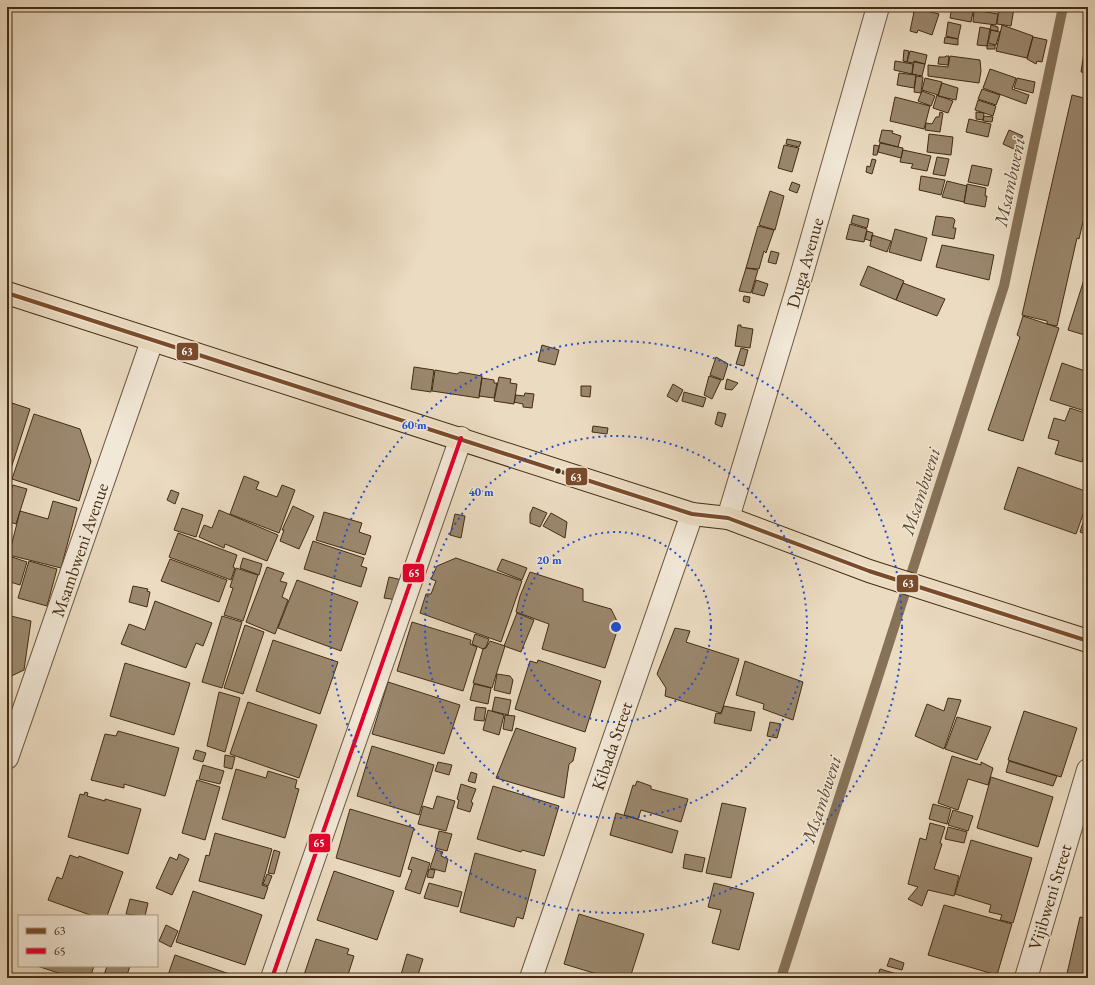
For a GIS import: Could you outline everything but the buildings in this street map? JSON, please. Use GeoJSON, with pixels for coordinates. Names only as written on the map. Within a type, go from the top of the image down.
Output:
{"type":"FeatureCollection","features":[{"type":"Feature","properties":{"kind":"main road"},"geometry":{"type":"LineString","coordinates":[[7,293],[152,341],[461,438],[692,514],[728,518],[869,571],[1088,641]]}},
{"type":"Feature","properties":{"kind":"street","name":"Duga Avenue"},"geometry":{"type":"LineString","coordinates":[[728,518],[806,258],[878,7]]}},
{"type":"Feature","properties":{"kind":"street","name":"Msambweni Avenue"},"geometry":{"type":"LineString","coordinates":[[8,752],[152,341]]}},
{"type":"Feature","properties":{"kind":"street"},"geometry":{"type":"LineString","coordinates":[[272,978],[461,438]]}},
{"type":"Feature","properties":{"kind":"street","name":"Kibada Street"},"geometry":{"type":"LineString","coordinates":[[531,978],[692,514]]}},
{"type":"Feature","properties":{"kind":"street","name":"Vijibweni Street"},"geometry":{"type":"LineString","coordinates":[[1026,978],[1088,770]]}},
{"type":"Feature","properties":{"kind":"waterway","name":"Msambweni"},"geometry":{"type":"LineString","coordinates":[[781,978],[1004,286],[1063,7]]}},
{"type":"Feature","properties":{"kind":"transit line","name":"63"},"geometry":{"type":"LineString","coordinates":[[7,293],[692,514],[728,518],[869,571],[1088,641]]}},
{"type":"Feature","properties":{"kind":"transit line","name":"65"},"geometry":{"type":"LineString","coordinates":[[272,978],[461,438]]}}]}
